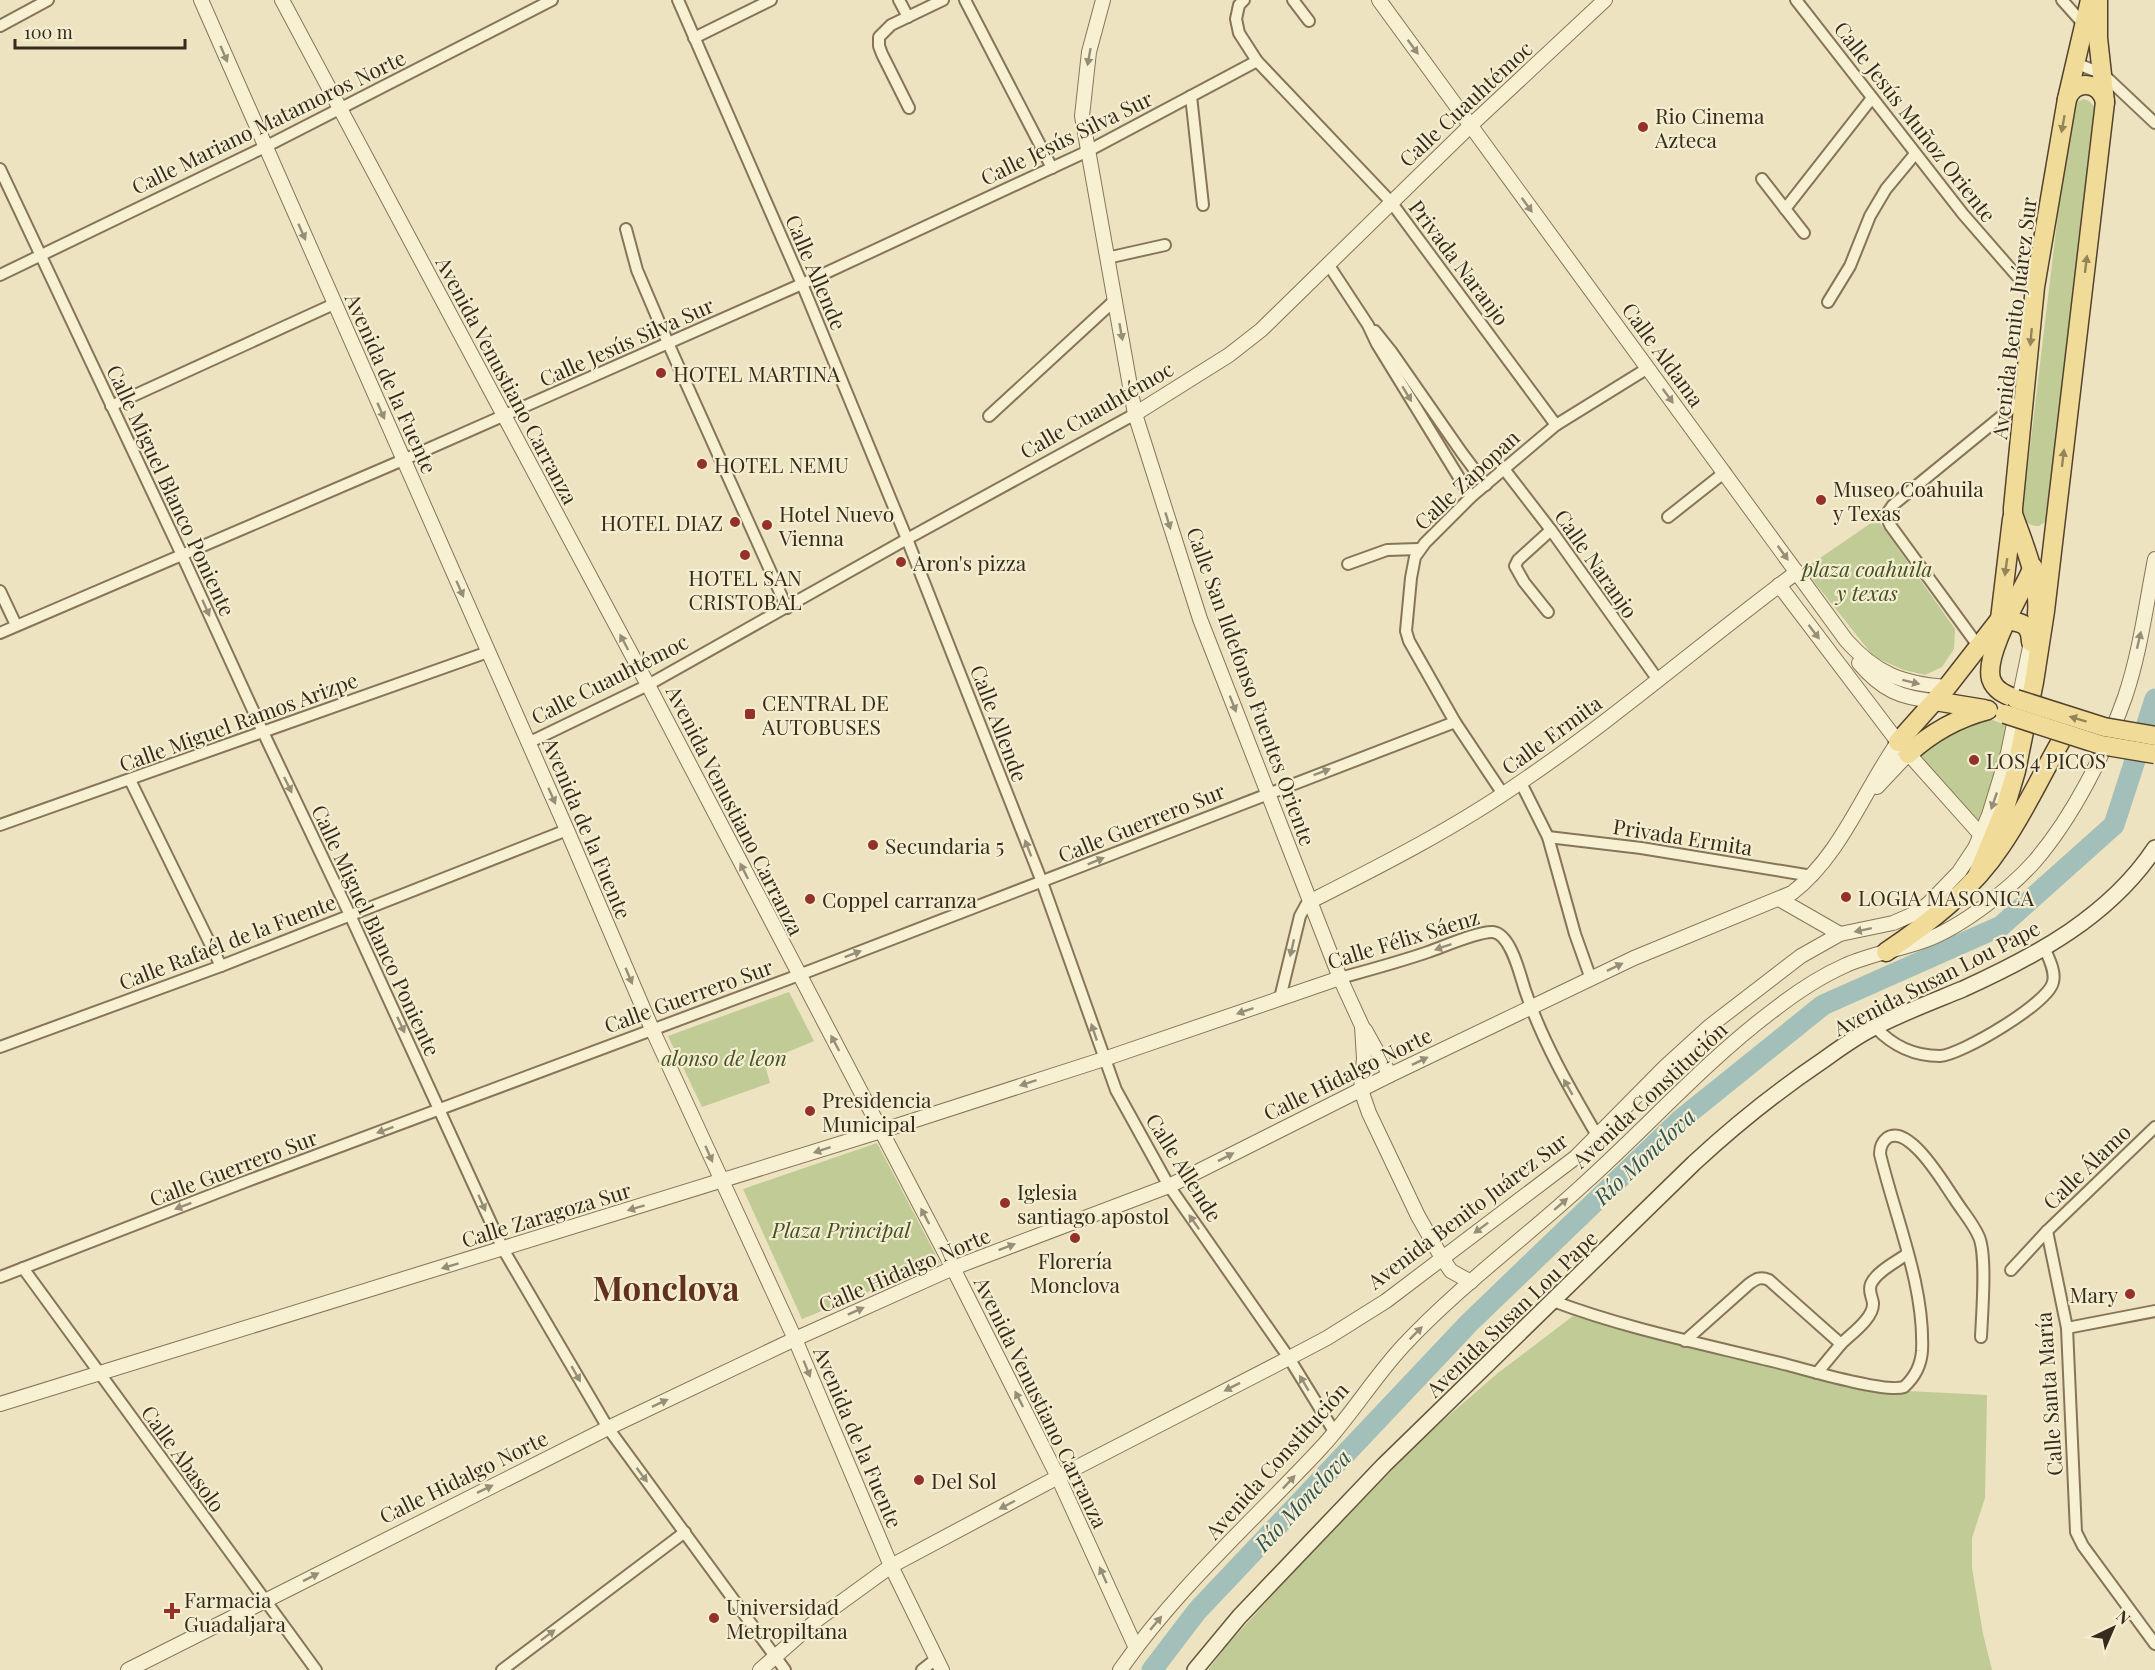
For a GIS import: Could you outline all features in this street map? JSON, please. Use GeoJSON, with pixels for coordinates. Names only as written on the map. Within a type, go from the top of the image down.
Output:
{"type":"FeatureCollection","features":[{"type":"Feature","properties":{"kind":"main road","name":"Avenida Benito Juárez Sur"},"geometry":{"type":"LineString","coordinates":[[2031,642],[2037,606],[2031,570],[2015,520],[2035,287],[2067,99],[2090,0]]}},
{"type":"Feature","properties":{"kind":"main road"},"geometry":{"type":"LineString","coordinates":[[1977,876],[2005,808],[2016,771],[2045,611],[2105,102],[2098,38],[2098,0]]}},
{"type":"Feature","properties":{"kind":"main road"},"geometry":{"type":"LineString","coordinates":[[2067,99],[2077,87],[2087,84],[2097,88],[2105,102]]}},
{"type":"Feature","properties":{"kind":"main road"},"geometry":{"type":"LineString","coordinates":[[2015,520],[2022,530],[2034,534],[2046,531],[2054,521]]}},
{"type":"Feature","properties":{"kind":"main road"},"geometry":{"type":"LineString","coordinates":[[2003,708],[1991,675],[1994,651],[2003,620],[2015,520]]}},
{"type":"Feature","properties":{"kind":"main road"},"geometry":{"type":"LineString","coordinates":[[1904,748],[1941,694],[2003,620],[2031,570],[2054,521]]}},
{"type":"Feature","properties":{"kind":"main road"},"geometry":{"type":"LineString","coordinates":[[2003,620],[2026,625],[2031,633],[2031,642]]}},
{"type":"Feature","properties":{"kind":"main road"},"geometry":{"type":"LineString","coordinates":[[1941,694],[2155,736]]}},
{"type":"Feature","properties":{"kind":"main road"},"geometry":{"type":"LineString","coordinates":[[1904,748],[1970,715],[2003,708],[2065,734],[2101,745],[2155,754]]}},
{"type":"Feature","properties":{"kind":"main road"},"geometry":{"type":"LineString","coordinates":[[1886,952],[1941,911],[1977,876],[2001,847],[2065,734]]}},
{"type":"Feature","properties":{"kind":"main road","name":"Avenida Susan Lou Pape"},"geometry":{"type":"LineString","coordinates":[[1195,1670],[1239,1617],[1384,1465],[1731,1129],[1807,1071],[1875,1027],[1993,974],[2044,947],[2108,904],[2155,848]]}},
{"type":"Feature","properties":{"kind":"street"},"geometry":{"type":"LineString","coordinates":[[0,26],[48,0]]}},
{"type":"Feature","properties":{"kind":"street","name":"Avenida de la Fuente"},"geometry":{"type":"LineString","coordinates":[[201,0],[567,830],[652,1029],[795,1339],[891,1566],[939,1664]]}},
{"type":"Feature","properties":{"kind":"street","name":"Avenida Venustiano Carranza"},"geometry":{"type":"LineString","coordinates":[[282,0],[648,685],[953,1268],[1058,1477],[1136,1648]]}},
{"type":"Feature","properties":{"kind":"street","name":"Calle Mariano Matamoros Norte"},"geometry":{"type":"LineString","coordinates":[[0,275],[265,147],[552,0]]}},
{"type":"Feature","properties":{"kind":"street","name":"Calle Allende"},"geometry":{"type":"LineString","coordinates":[[678,0],[802,284],[907,539],[1042,882],[1116,1090],[1169,1186],[1289,1358],[1335,1433]]}},
{"type":"Feature","properties":{"kind":"street"},"geometry":{"type":"LineString","coordinates":[[694,38],[771,0]]}},
{"type":"Feature","properties":{"kind":"street"},"geometry":{"type":"LineString","coordinates":[[899,0],[908,17]]}},
{"type":"Feature","properties":{"kind":"street"},"geometry":{"type":"LineString","coordinates":[[909,108],[879,46],[879,38],[891,25],[943,0]]}},
{"type":"Feature","properties":{"kind":"street"},"geometry":{"type":"LineString","coordinates":[[965,0],[1052,168]]}},
{"type":"Feature","properties":{"kind":"street","name":"Calle San Ildefonso Fuentes Oriente"},"geometry":{"type":"LineString","coordinates":[[1103,0],[1089,52],[1083,90],[1082,116],[1135,414],[1200,619],[1267,793],[1340,978],[1362,1026],[1390,1075]]}},
{"type":"Feature","properties":{"kind":"street","name":"Privada Naranjo"},"geometry":{"type":"LineString","coordinates":[[1244,0],[1239,5],[1236,19],[1239,33],[1257,61],[1391,202],[1556,425]]}},
{"type":"Feature","properties":{"kind":"street"},"geometry":{"type":"LineString","coordinates":[[1293,0],[1309,21]]}},
{"type":"Feature","properties":{"kind":"street","name":"Calle Aldama"},"geometry":{"type":"LineString","coordinates":[[1379,0],[1858,655],[1890,676],[1941,694]]}},
{"type":"Feature","properties":{"kind":"street","name":"Calle Cuauhtémoc"},"geometry":{"type":"LineString","coordinates":[[528,743],[648,685],[787,608],[907,539],[1135,414],[1237,349],[1261,330],[1470,126],[1605,0]]}},
{"type":"Feature","properties":{"kind":"street","name":"Calle Jesús Muñoz Oriente"},"geometry":{"type":"LineString","coordinates":[[1796,0],[1914,154],[2011,270],[2035,287]]}},
{"type":"Feature","properties":{"kind":"street"},"geometry":{"type":"LineString","coordinates":[[2062,0],[2084,26],[2098,38]]}},
{"type":"Feature","properties":{"kind":"street","name":"Calle Jesús Silva Sur"},"geometry":{"type":"LineString","coordinates":[[0,633],[403,460],[802,284],[1088,151],[1257,61]]}},
{"type":"Feature","properties":{"kind":"street"},"geometry":{"type":"LineString","coordinates":[[2075,63],[2103,74],[2155,123]]}},
{"type":"Feature","properties":{"kind":"street"},"geometry":{"type":"LineString","coordinates":[[1191,96],[1203,205]]}},
{"type":"Feature","properties":{"kind":"street"},"geometry":{"type":"LineString","coordinates":[[1785,208],[1872,98]]}},
{"type":"Feature","properties":{"kind":"street"},"geometry":{"type":"LineString","coordinates":[[1828,302],[1850,266],[1870,216],[1886,189],[1914,154]]}},
{"type":"Feature","properties":{"kind":"street","name":"Calle Miguel Blanco Poniente"},"geometry":{"type":"LineString","coordinates":[[0,169],[350,915],[504,1250],[608,1428],[785,1670]]}},
{"type":"Feature","properties":{"kind":"street"},"geometry":{"type":"LineString","coordinates":[[1762,179],[1804,233]]}},
{"type":"Feature","properties":{"kind":"street"},"geometry":{"type":"LineString","coordinates":[[626,229],[638,270],[668,343],[787,608]]}},
{"type":"Feature","properties":{"kind":"street"},"geometry":{"type":"LineString","coordinates":[[1107,258],[1165,245]]}},
{"type":"Feature","properties":{"kind":"street"},"geometry":{"type":"LineString","coordinates":[[1328,264],[1368,325],[1377,344],[1471,497]]}},
{"type":"Feature","properties":{"kind":"street"},"geometry":{"type":"LineString","coordinates":[[989,416],[1115,300]]}},
{"type":"Feature","properties":{"kind":"street"},"geometry":{"type":"LineString","coordinates":[[111,406],[334,304]]}},
{"type":"Feature","properties":{"kind":"street"},"geometry":{"type":"LineString","coordinates":[[1368,325],[1391,351],[1486,484]]}},
{"type":"Feature","properties":{"kind":"street","name":"Calle Zapopan"},"geometry":{"type":"LineString","coordinates":[[1503,794],[1455,722],[1407,637],[1411,578],[1415,558],[1419,549],[1471,497],[1556,425],[1648,368]]}},
{"type":"Feature","properties":{"kind":"street"},"geometry":{"type":"LineString","coordinates":[[1979,647],[1888,522],[1887,513],[2025,397]]}},
{"type":"Feature","properties":{"kind":"street","name":"Calle Naranjo"},"geometry":{"type":"LineString","coordinates":[[1504,469],[1659,680]]}},
{"type":"Feature","properties":{"kind":"street"},"geometry":{"type":"LineString","coordinates":[[1668,517],[1725,472]]}},
{"type":"Feature","properties":{"kind":"street"},"geometry":{"type":"LineString","coordinates":[[1548,612],[1515,568],[1516,561],[1551,530]]}},
{"type":"Feature","properties":{"kind":"street"},"geometry":{"type":"LineString","coordinates":[[1348,564],[1387,550],[1419,549]]}},
{"type":"Feature","properties":{"kind":"street","name":"Avenida Constitución"},"geometry":{"type":"LineString","coordinates":[[1120,1670],[1189,1586],[1335,1433],[1393,1358],[1429,1320],[1584,1184],[1686,1084],[1748,1029],[1809,985],[1847,964],[1931,938],[2012,884],[2051,841],[2096,765],[2125,697],[2140,639],[2155,559]]}},
{"type":"Feature","properties":{"kind":"street","name":"Calle Ermita"},"geometry":{"type":"LineString","coordinates":[[1311,901],[1442,832],[1521,783],[1659,680],[1797,572]]}},
{"type":"Feature","properties":{"kind":"street"},"geometry":{"type":"LineString","coordinates":[[1779,585],[1904,748],[1981,835]]}},
{"type":"Feature","properties":{"kind":"street"},"geometry":{"type":"LineString","coordinates":[[0,591],[16,625]]}},
{"type":"Feature","properties":{"kind":"street"},"geometry":{"type":"LineString","coordinates":[[1846,640],[1856,659],[1868,673],[1882,686],[1897,695]]}},
{"type":"Feature","properties":{"kind":"street","name":"Avenida Benito Juárez Sur"},"geometry":{"type":"LineString","coordinates":[[760,1670],[818,1619],[891,1566],[1327,1338],[1386,1301],[1576,1157],[1665,1067],[1710,1026],[1801,956],[1840,934],[1893,923],[1916,913],[1939,894],[1959,872],[1981,835],[2008,753],[2031,642]]}},
{"type":"Feature","properties":{"kind":"street","name":"Calle Miguel Ramos Arizpe"},"geometry":{"type":"LineString","coordinates":[[0,825],[488,652]]}},
{"type":"Feature","properties":{"kind":"street"},"geometry":{"type":"LineString","coordinates":[[1856,687],[1897,695],[1941,694]]}},
{"type":"Feature","properties":{"kind":"street","name":"Calle Guerrero Sur"},"geometry":{"type":"LineString","coordinates":[[0,1276],[799,975],[1455,722]]}},
{"type":"Feature","properties":{"kind":"street","name":"Calle Hidalgo Norte"},"geometry":{"type":"LineString","coordinates":[[128,1670],[608,1428],[795,1339],[953,1268],[1169,1186],[1361,1089],[1659,946],[1792,893],[1812,876],[1867,796],[1904,748]]}},
{"type":"Feature","properties":{"kind":"street"},"geometry":{"type":"LineString","coordinates":[[130,780],[221,966]]}},
{"type":"Feature","properties":{"kind":"street"},"geometry":{"type":"LineString","coordinates":[[1521,783],[1548,837],[1591,979]]}},
{"type":"Feature","properties":{"kind":"street","name":"Calle Rafaél de la Fuente"},"geometry":{"type":"LineString","coordinates":[[0,1047],[221,966],[567,830]]}},
{"type":"Feature","properties":{"kind":"street","name":"Privada Ermita"},"geometry":{"type":"LineString","coordinates":[[1548,837],[1641,848],[1812,876]]}},
{"type":"Feature","properties":{"kind":"street"},"geometry":{"type":"LineString","coordinates":[[1779,899],[1840,934]]}},
{"type":"Feature","properties":{"kind":"street"},"geometry":{"type":"LineString","coordinates":[[1280,998],[1300,916],[1311,901]]}},
{"type":"Feature","properties":{"kind":"street","name":"Calle Félix Sáenz"},"geometry":{"type":"LineString","coordinates":[[1104,1059],[1340,978],[1427,953],[1481,934],[1494,932],[1502,937],[1509,946],[1539,1028],[1561,1074],[1598,1137]]}},
{"type":"Feature","properties":{"kind":"street"},"geometry":{"type":"LineString","coordinates":[[1875,1027],[1890,1042],[1910,1051],[1938,1056],[1967,1047],[2017,1017],[2048,991],[2053,983],[2053,974],[2044,947]]}},
{"type":"Feature","properties":{"kind":"street","name":"Calle San Ildefonso Fuentes Oriente"},"geometry":{"type":"LineString","coordinates":[[1362,1026],[1364,1059],[1361,1089],[1369,1113],[1418,1216],[1442,1258],[1451,1271],[1471,1282]]}},
{"type":"Feature","properties":{"kind":"street","name":"Calle Zaragoza Sur"},"geometry":{"type":"LineString","coordinates":[[0,1404],[504,1250],[1104,1059]]}},
{"type":"Feature","properties":{"kind":"street","name":"Calle Álamo"},"geometry":{"type":"LineString","coordinates":[[2011,1270],[2154,1128]]}},
{"type":"Feature","properties":{"kind":"street"},"geometry":{"type":"LineString","coordinates":[[1554,1301],[1611,1322],[1685,1341],[1853,1382],[1901,1388],[1911,1381],[1922,1352],[1919,1306],[1880,1154],[1883,1142],[1890,1136],[1899,1136],[1915,1146],[1932,1166],[1979,1238],[1983,1269],[1981,1337]]}},
{"type":"Feature","properties":{"kind":"street","name":"Calle Santa María"},"geometry":{"type":"LineString","coordinates":[[2047,1232],[2067,1328],[2076,1532],[2083,1546],[2155,1644]]}},
{"type":"Feature","properties":{"kind":"street"},"geometry":{"type":"LineString","coordinates":[[1817,1373],[1868,1317],[1873,1304],[1869,1291],[1874,1280],[1907,1254]]}},
{"type":"Feature","properties":{"kind":"street","name":"Calle Abasolo"},"geometry":{"type":"LineString","coordinates":[[23,1268],[98,1374],[316,1670]]}},
{"type":"Feature","properties":{"kind":"street"},"geometry":{"type":"LineString","coordinates":[[1685,1341],[1749,1284],[1758,1278],[1763,1278],[1769,1280],[1842,1344]]}},
{"type":"Feature","properties":{"kind":"street"},"geometry":{"type":"LineString","coordinates":[[2067,1328],[2155,1311]]}},
{"type":"Feature","properties":{"kind":"street"},"geometry":{"type":"LineString","coordinates":[[502,1670],[685,1532]]}},
{"type":"Feature","properties":{"kind":"street"},"geometry":{"type":"LineString","coordinates":[[922,1670],[939,1664]]}},
{"type":"Feature","properties":{"kind":"green space"},"geometry":{"type":"Polygon","coordinates":[[[2084,99],[2097,109],[2048,520],[2036,526],[2025,520],[2022,514],[2064,164],[2074,103],[2084,99]]]}},
{"type":"Feature","properties":{"kind":"green space","name":"plaza coahuila y texas"},"geometry":{"type":"Polygon","coordinates":[[[1877,519],[1955,629],[1954,649],[1942,667],[1925,675],[1904,670],[1874,657],[1804,569],[1877,519]]]}},
{"type":"Feature","properties":{"kind":"green space"},"geometry":{"type":"Polygon","coordinates":[[[1988,718],[2008,726],[1996,779],[1979,821],[1922,759],[1922,750],[1954,728],[1988,718]]]}},
{"type":"Feature","properties":{"kind":"green space","name":"alonso de leon"},"geometry":{"type":"Polygon","coordinates":[[[789,992],[814,1041],[764,1062],[770,1083],[702,1107],[668,1036],[789,992]]]}},
{"type":"Feature","properties":{"kind":"green space","name":"Plaza Principal"},"geometry":{"type":"Polygon","coordinates":[[[877,1143],[940,1263],[802,1319],[743,1189],[877,1143]]]}},
{"type":"Feature","properties":{"kind":"green space"},"geometry":{"type":"Polygon","coordinates":[[[1573,1316],[1853,1384],[1887,1390],[1987,1395],[1985,1498],[1972,1538],[1972,1568],[1983,1634],[1992,1670],[1208,1670],[1228,1644],[1309,1555],[1425,1436],[1498,1373],[1573,1316]]]}},
{"type":"Feature","properties":{"kind":"waterway","name":"Río Monclova"},"geometry":{"type":"LineString","coordinates":[[1152,1670],[1197,1611],[1469,1323],[1679,1121],[1823,1005],[2001,926],[2114,825],[2155,699]]}},
{"type":"Feature","properties":{"kind":"place","name":"Rio Cinema Azteca"},"geometry":{"type":"Point","coordinates":[1643,127]}},
{"type":"Feature","properties":{"kind":"place","name":"HOTEL MARTINA"},"geometry":{"type":"Point","coordinates":[661,373]}},
{"type":"Feature","properties":{"kind":"place","name":"HOTEL NEMU"},"geometry":{"type":"Point","coordinates":[702,464]}},
{"type":"Feature","properties":{"kind":"place","name":"Museo Coahuila y Texas"},"geometry":{"type":"Point","coordinates":[1821,500]}},
{"type":"Feature","properties":{"kind":"place","name":"HOTEL DIAZ"},"geometry":{"type":"Point","coordinates":[735,522]}},
{"type":"Feature","properties":{"kind":"place","name":"Hotel Nuevo Vienna"},"geometry":{"type":"Point","coordinates":[767,525]}},
{"type":"Feature","properties":{"kind":"place","name":"HOTEL SAN CRISTOBAL"},"geometry":{"type":"Point","coordinates":[745,555]}},
{"type":"Feature","properties":{"kind":"place","name":"Aron's pizza"},"geometry":{"type":"Point","coordinates":[901,562]}},
{"type":"Feature","properties":{"kind":"place","name":"CENTRAL DE AUTOBUSES"},"geometry":{"type":"Point","coordinates":[750,714]}},
{"type":"Feature","properties":{"kind":"place","name":"LOS 4 PICOS"},"geometry":{"type":"Point","coordinates":[1974,760]}},
{"type":"Feature","properties":{"kind":"place","name":"Secundaria 5"},"geometry":{"type":"Point","coordinates":[873,845]}},
{"type":"Feature","properties":{"kind":"place","name":"LOGIA MASONICA"},"geometry":{"type":"Point","coordinates":[1846,897]}},
{"type":"Feature","properties":{"kind":"place","name":"Coppel carranza"},"geometry":{"type":"Point","coordinates":[810,899]}},
{"type":"Feature","properties":{"kind":"place","name":"Presidencia Municipal"},"geometry":{"type":"Point","coordinates":[810,1111]}},
{"type":"Feature","properties":{"kind":"place","name":"Iglesia santiago apostol"},"geometry":{"type":"Point","coordinates":[1005,1203]}},
{"type":"Feature","properties":{"kind":"place","name":"Florería Monclova"},"geometry":{"type":"Point","coordinates":[1075,1238]}},
{"type":"Feature","properties":{"kind":"place","name":"Mary"},"geometry":{"type":"Point","coordinates":[2130,1294]}},
{"type":"Feature","properties":{"kind":"place","name":"Del Sol"},"geometry":{"type":"Point","coordinates":[919,1480]}},
{"type":"Feature","properties":{"kind":"place","name":"Farmacia Guadaljara"},"geometry":{"type":"Point","coordinates":[172,1611]}},
{"type":"Feature","properties":{"kind":"place","name":"Universidad Metropiltana"},"geometry":{"type":"Point","coordinates":[714,1618]}},
{"type":"Feature","properties":{"kind":"district","name":"Monclova"},"geometry":{"type":"Point","coordinates":[666,1287]}}]}
